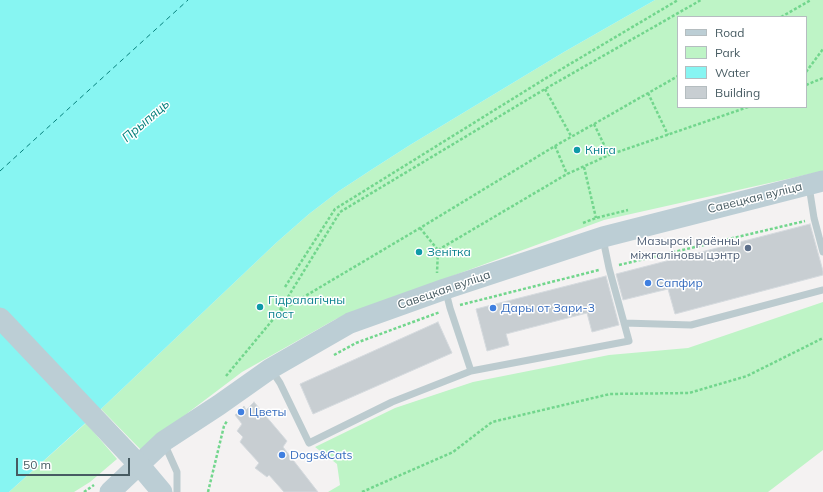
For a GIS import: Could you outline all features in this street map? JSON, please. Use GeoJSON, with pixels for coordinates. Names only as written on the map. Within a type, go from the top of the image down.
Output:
{"type":"FeatureCollection","features":[{"type":"Feature","properties":{"kind":"main road","name":"Савецкая вуліца"},"geometry":{"type":"LineString","coordinates":[[104,488],[164,441],[270,369],[350,323],[444,291],[599,228],[816,182]]}},
{"type":"Feature","properties":{"kind":"main road"},"geometry":{"type":"LineString","coordinates":[[0,318],[136,461],[162,492]]}},
{"type":"Feature","properties":{"kind":"lane"},"geometry":{"type":"LineString","coordinates":[[816,182],[814,218],[823,252]]}},
{"type":"Feature","properties":{"kind":"lane"},"geometry":{"type":"LineString","coordinates":[[270,369],[280,383],[309,443],[392,402],[471,371],[629,342],[599,228]]}},
{"type":"Feature","properties":{"kind":"lane"},"geometry":{"type":"LineString","coordinates":[[624,323],[691,325],[823,290]]}},
{"type":"Feature","properties":{"kind":"lane"},"geometry":{"type":"LineString","coordinates":[[444,291],[471,371]]}},
{"type":"Feature","properties":{"kind":"lane"},"geometry":{"type":"LineString","coordinates":[[164,441],[177,472],[177,492]]}},
{"type":"Feature","properties":{"kind":"path"},"geometry":{"type":"LineString","coordinates":[[286,287],[335,209],[543,80],[678,0]]}},
{"type":"Feature","properties":{"kind":"path"},"geometry":{"type":"LineString","coordinates":[[226,376],[280,311],[340,212],[544,89],[701,0]]}},
{"type":"Feature","properties":{"kind":"path"},"geometry":{"type":"LineString","coordinates":[[783,16],[811,0]]}},
{"type":"Feature","properties":{"kind":"path"},"geometry":{"type":"LineString","coordinates":[[807,71],[823,49]]}},
{"type":"Feature","properties":{"kind":"path"},"geometry":{"type":"LineString","coordinates":[[280,311],[554,146],[677,77]]}},
{"type":"Feature","properties":{"kind":"path"},"geometry":{"type":"LineString","coordinates":[[807,85],[823,78]]}},
{"type":"Feature","properties":{"kind":"path"},"geometry":{"type":"LineString","coordinates":[[544,89],[571,136]]}},
{"type":"Feature","properties":{"kind":"path"},"geometry":{"type":"LineString","coordinates":[[648,93],[668,135]]}},
{"type":"Feature","properties":{"kind":"path"},"geometry":{"type":"LineString","coordinates":[[438,250],[584,166],[610,155],[745,108]]}},
{"type":"Feature","properties":{"kind":"path"},"geometry":{"type":"LineString","coordinates":[[594,124],[610,155]]}},
{"type":"Feature","properties":{"kind":"path"},"geometry":{"type":"LineString","coordinates":[[554,146],[568,174]]}},
{"type":"Feature","properties":{"kind":"path"},"geometry":{"type":"LineString","coordinates":[[584,166],[599,228]]}},
{"type":"Feature","properties":{"kind":"path"},"geometry":{"type":"LineString","coordinates":[[329,358],[444,291],[609,268],[814,218]]}},
{"type":"Feature","properties":{"kind":"path"},"geometry":{"type":"LineString","coordinates":[[420,228],[438,250],[444,291]]}},
{"type":"Feature","properties":{"kind":"path"},"geometry":{"type":"LineString","coordinates":[[362,492],[453,452],[492,422],[610,394],[690,393],[747,376],[823,338]]}},
{"type":"Feature","properties":{"kind":"path"},"geometry":{"type":"LineString","coordinates":[[208,492],[224,426],[231,416]]}},
{"type":"Feature","properties":{"kind":"path"},"geometry":{"type":"LineString","coordinates":[[84,492],[104,488]]}},
{"type":"Feature","properties":{"kind":"green space"},"geometry":{"type":"Polygon","coordinates":[[[655,0],[823,0],[823,171],[604,220],[336,319],[242,372],[189,412],[142,451],[101,409],[276,243],[309,214],[339,191],[410,145],[564,52],[655,0]]]}},
{"type":"Feature","properties":{"kind":"green space"},"geometry":{"type":"Polygon","coordinates":[[[823,302],[823,450],[768,492],[328,492],[340,485],[337,464],[315,447],[395,408],[473,382],[609,355],[688,348],[823,302]]]}},
{"type":"Feature","properties":{"kind":"green space"},"geometry":{"type":"Polygon","coordinates":[[[86,423],[117,459],[90,482],[74,492],[9,492],[86,423]]]}},
{"type":"Feature","properties":{"kind":"water","name":"Прыпяць"},"geometry":{"type":"Polygon","coordinates":[[[0,0],[655,0],[564,52],[410,145],[339,191],[309,214],[276,243],[101,409],[9,492],[0,492],[0,0]]]}},
{"type":"Feature","properties":{"kind":"building"},"geometry":{"type":"Polygon","coordinates":[[[810,224],[823,275],[675,314],[668,289],[623,300],[616,274],[810,224]]]}},
{"type":"Feature","properties":{"kind":"building"},"geometry":{"type":"Polygon","coordinates":[[[606,276],[619,325],[592,332],[587,313],[506,334],[509,345],[487,351],[476,309],[606,276]]]}},
{"type":"Feature","properties":{"kind":"building"},"geometry":{"type":"Polygon","coordinates":[[[438,322],[452,353],[313,414],[300,384],[438,322]]]}},
{"type":"Feature","properties":{"kind":"building"},"geometry":{"type":"Polygon","coordinates":[[[254,402],[287,441],[283,447],[318,492],[284,492],[269,475],[267,477],[255,468],[259,463],[240,442],[243,437],[237,431],[242,424],[235,415],[244,406],[246,410],[254,402]]]}},
{"type":"Feature","properties":{"kind":"ferry route"},"geometry":{"type":"LineString","coordinates":[[0,171],[188,0]]}},
{"type":"Feature","properties":{"kind":"place","name":"Кніга"},"geometry":{"type":"Point","coordinates":[577,150]}},
{"type":"Feature","properties":{"kind":"place","name":"Мазырскі раённы міжгаліновы цэнтр"},"geometry":{"type":"Point","coordinates":[748,248]}},
{"type":"Feature","properties":{"kind":"place","name":"Зенітка"},"geometry":{"type":"Point","coordinates":[419,252]}},
{"type":"Feature","properties":{"kind":"place","name":"Сапфир"},"geometry":{"type":"Point","coordinates":[648,283]}},
{"type":"Feature","properties":{"kind":"place","name":"Гідралагічны пост"},"geometry":{"type":"Point","coordinates":[260,307]}},
{"type":"Feature","properties":{"kind":"place","name":"Дары от Зари-3"},"geometry":{"type":"Point","coordinates":[493,308]}},
{"type":"Feature","properties":{"kind":"place","name":"Цветы"},"geometry":{"type":"Point","coordinates":[241,412]}},
{"type":"Feature","properties":{"kind":"place","name":"Dogs&Cats"},"geometry":{"type":"Point","coordinates":[282,455]}}]}
